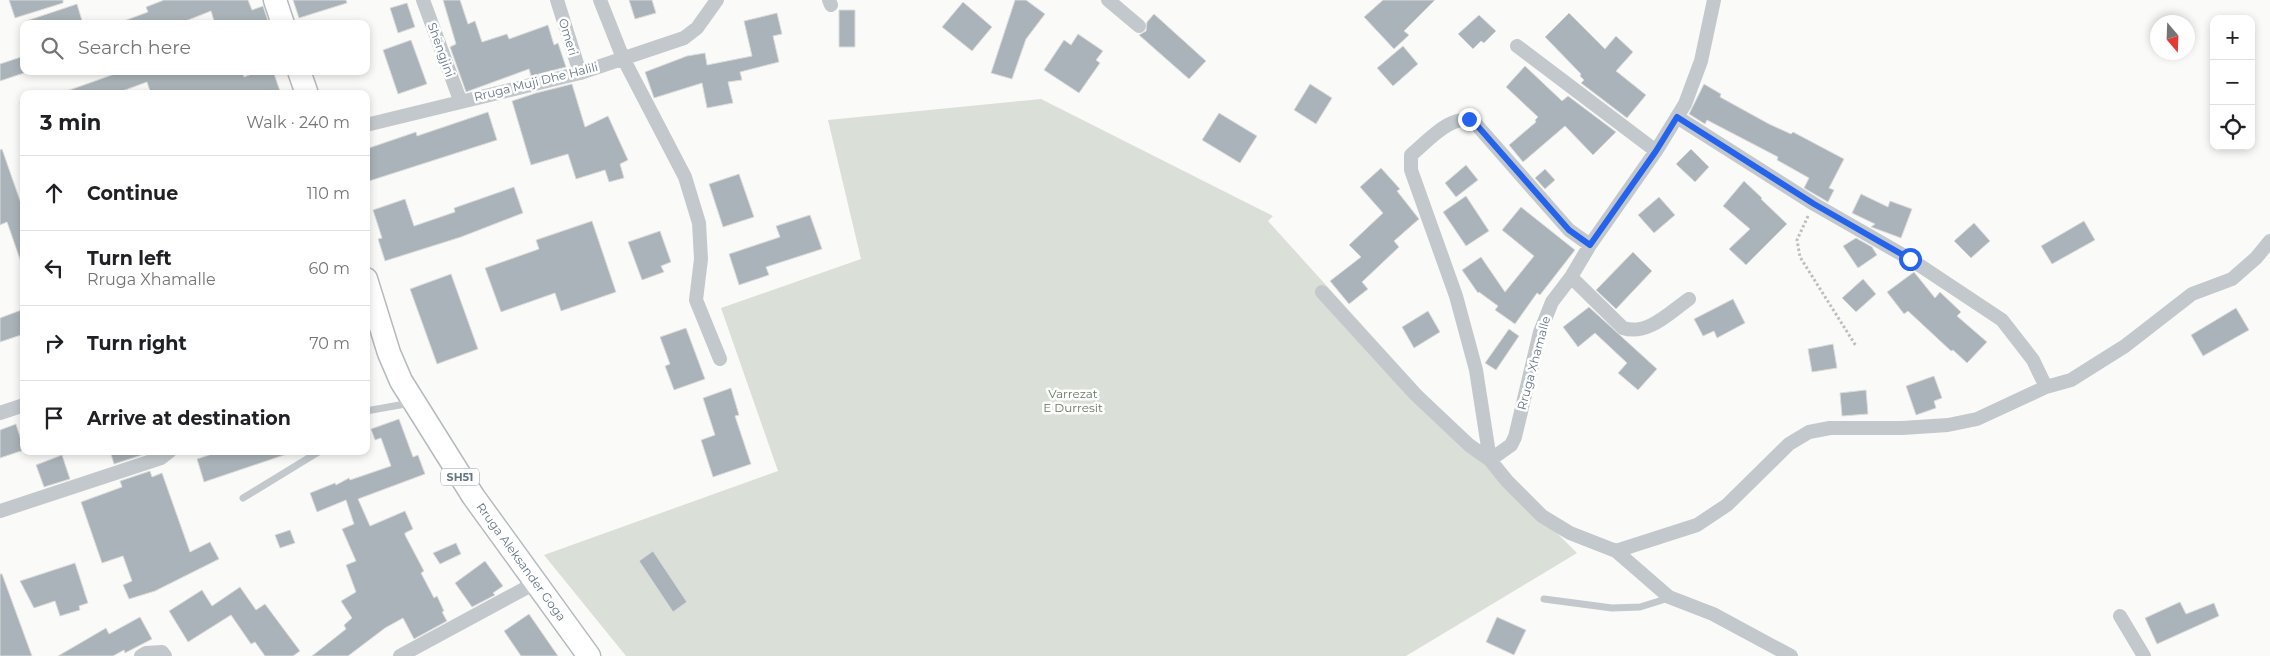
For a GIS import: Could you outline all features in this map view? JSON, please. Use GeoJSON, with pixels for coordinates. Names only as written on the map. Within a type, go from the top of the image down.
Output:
{"type":"FeatureCollection","features":[{"type":"Feature","properties":{"kind":"main road"},"geometry":{"type":"LineString","coordinates":[[274,0],[282,20]]}},
{"type":"Feature","properties":{"kind":"main road"},"geometry":{"type":"LineString","coordinates":[[300,75],[306,90]]}},
{"type":"Feature","properties":{"kind":"main road","name":"Rruga Aleksander Goga"},"geometry":{"type":"LineString","coordinates":[[370,292],[389,353],[401,381],[473,496],[589,656]]}},
{"type":"Feature","properties":{"kind":"street","name":"Shëngjini"},"geometry":{"type":"LineString","coordinates":[[423,0],[460,100]]}},
{"type":"Feature","properties":{"kind":"street","name":"Omeri"},"geometry":{"type":"LineString","coordinates":[[556,0],[580,73]]}},
{"type":"Feature","properties":{"kind":"street"},"geometry":{"type":"LineString","coordinates":[[600,0],[623,58],[685,177],[699,223],[700,259],[696,300],[720,359]]}},
{"type":"Feature","properties":{"kind":"street","name":"Rruga Muji Dhe Halili"},"geometry":{"type":"LineString","coordinates":[[370,124],[460,100],[580,73],[684,38],[697,28],[717,0]]}},
{"type":"Feature","properties":{"kind":"street"},"geometry":{"type":"LineString","coordinates":[[1108,0],[1139,26]]}},
{"type":"Feature","properties":{"kind":"street","name":"Rruga Xhamalle"},"geometry":{"type":"LineString","coordinates":[[1490,460],[1512,445],[1545,318],[1552,302],[1656,151],[1685,104],[1701,61],[1714,0]]}},
{"type":"Feature","properties":{"kind":"street"},"geometry":{"type":"LineString","coordinates":[[1517,46],[1656,151]]}},
{"type":"Feature","properties":{"kind":"street"},"geometry":{"type":"LineString","coordinates":[[1677,117],[1814,204],[1910,259],[2002,320],[2033,360],[2046,387]]}},
{"type":"Feature","properties":{"kind":"street"},"geometry":{"type":"LineString","coordinates":[[1490,460],[1476,370],[1456,296],[1411,170],[1411,155],[1452,121],[1469,119],[1474,122],[1569,230],[1590,245]]}},
{"type":"Feature","properties":{"kind":"street"},"geometry":{"type":"LineString","coordinates":[[1616,551],[1697,525],[1727,505],[1789,444],[1809,432],[1830,428],[1902,428],[1948,425],[1977,419],[2046,387],[2071,380],[2096,366],[2192,294],[2232,279],[2256,258],[2270,241]]}},
{"type":"Feature","properties":{"kind":"street"},"geometry":{"type":"LineString","coordinates":[[1571,277],[1623,328],[1633,331],[1647,328],[1689,299]]}},
{"type":"Feature","properties":{"kind":"street"},"geometry":{"type":"LineString","coordinates":[[1322,292],[1415,394],[1469,445],[1490,460],[1507,481],[1542,516],[1570,533],[1616,551],[1669,598],[1713,614],[1791,656]]}},
{"type":"Feature","properties":{"kind":"street"},"geometry":{"type":"LineString","coordinates":[[0,413],[20,406]]}},
{"type":"Feature","properties":{"kind":"street"},"geometry":{"type":"LineString","coordinates":[[0,511],[161,458],[165,455]]}},
{"type":"Feature","properties":{"kind":"street"},"geometry":{"type":"LineString","coordinates":[[400,656],[535,583]]}},
{"type":"Feature","properties":{"kind":"street"},"geometry":{"type":"LineString","coordinates":[[2120,616],[2144,656]]}},
{"type":"Feature","properties":{"kind":"street"},"geometry":{"type":"LineString","coordinates":[[141,656],[146,653],[162,652],[165,656]]}},
{"type":"Feature","properties":{"kind":"lane"},"geometry":{"type":"LineString","coordinates":[[370,410],[414,402]]}},
{"type":"Feature","properties":{"kind":"lane"},"geometry":{"type":"LineString","coordinates":[[242,498],[313,455]]}},
{"type":"Feature","properties":{"kind":"lane"},"geometry":{"type":"LineString","coordinates":[[1544,598],[1612,608],[1640,607],[1669,598]]}},
{"type":"Feature","properties":{"kind":"path"},"geometry":{"type":"LineString","coordinates":[[1814,204],[1797,240],[1800,257],[1856,346]]}},
{"type":"Feature","properties":{"kind":"green space","name":"Varrezat E Durresit"},"geometry":{"type":"Polygon","coordinates":[[[1041,99],[1273,216],[1268,221],[1486,462],[1577,553],[1406,656],[626,656],[544,555],[778,471],[721,308],[861,259],[828,120],[1041,99]]]}},
{"type":"Feature","properties":{"kind":"building"},"geometry":{"type":"Polygon","coordinates":[[[9,0],[63,0],[63,3],[15,18],[9,0]]]}},
{"type":"Feature","properties":{"kind":"building"},"geometry":{"type":"Polygon","coordinates":[[[164,0],[248,0],[252,10],[263,6],[268,20],[214,20],[211,11],[188,20],[126,20],[148,12],[146,7],[164,0]]]}},
{"type":"Feature","properties":{"kind":"building"},"geometry":{"type":"Polygon","coordinates":[[[293,0],[346,0],[347,3],[299,18],[293,0]]]}},
{"type":"Feature","properties":{"kind":"building"},"geometry":{"type":"Polygon","coordinates":[[[443,0],[460,0],[468,24],[475,21],[482,42],[507,34],[509,39],[548,25],[554,45],[558,43],[566,67],[531,76],[529,69],[466,92],[450,47],[456,44],[443,0]]]}},
{"type":"Feature","properties":{"kind":"building"},"geometry":{"type":"Polygon","coordinates":[[[629,0],[652,0],[656,13],[635,19],[629,0]]]}},
{"type":"Feature","properties":{"kind":"building"},"geometry":{"type":"Polygon","coordinates":[[[1015,0],[1026,0],[1045,14],[1026,39],[1012,79],[991,73],[1015,0]]]}},
{"type":"Feature","properties":{"kind":"building"},"geometry":{"type":"Polygon","coordinates":[[[1383,0],[1435,0],[1404,31],[1409,35],[1394,49],[1364,17],[1383,0]]]}},
{"type":"Feature","properties":{"kind":"building"},"geometry":{"type":"Polygon","coordinates":[[[963,2],[992,27],[972,51],[942,27],[963,2]]]}},
{"type":"Feature","properties":{"kind":"building"},"geometry":{"type":"Polygon","coordinates":[[[407,3],[415,27],[398,33],[390,8],[407,3]]]}},
{"type":"Feature","properties":{"kind":"building"},"geometry":{"type":"Polygon","coordinates":[[[77,4],[82,20],[29,20],[77,4]]]}},
{"type":"Feature","properties":{"kind":"building"},"geometry":{"type":"Polygon","coordinates":[[[839,10],[855,10],[855,47],[839,47],[839,10]]]}},
{"type":"Feature","properties":{"kind":"building"},"geometry":{"type":"Polygon","coordinates":[[[777,13],[782,34],[773,36],[779,62],[740,72],[742,80],[728,82],[733,103],[707,108],[702,83],[654,98],[645,72],[687,56],[705,53],[707,65],[752,56],[744,21],[777,13]]]}},
{"type":"Feature","properties":{"kind":"building"},"geometry":{"type":"Polygon","coordinates":[[[1569,13],[1605,49],[1616,36],[1633,52],[1616,71],[1646,95],[1627,118],[1581,83],[1584,80],[1580,76],[1581,74],[1545,37],[1569,13]]]}},
{"type":"Feature","properties":{"kind":"building"},"geometry":{"type":"Polygon","coordinates":[[[1154,14],[1206,61],[1189,79],[1139,35],[1146,31],[1147,22],[1154,14]]]}},
{"type":"Feature","properties":{"kind":"building"},"geometry":{"type":"Polygon","coordinates":[[[1479,15],[1496,31],[1484,43],[1481,41],[1473,49],[1458,34],[1479,15]]]}},
{"type":"Feature","properties":{"kind":"building"},"geometry":{"type":"Polygon","coordinates":[[[1078,34],[1103,51],[1096,60],[1100,63],[1079,93],[1044,70],[1064,40],[1071,45],[1078,34]]]}},
{"type":"Feature","properties":{"kind":"building"},"geometry":{"type":"Polygon","coordinates":[[[411,40],[427,84],[398,94],[383,50],[411,40]]]}},
{"type":"Feature","properties":{"kind":"building"},"geometry":{"type":"Polygon","coordinates":[[[1403,46],[1418,64],[1393,86],[1377,68],[1403,46]]]}},
{"type":"Feature","properties":{"kind":"building"},"geometry":{"type":"Polygon","coordinates":[[[20,57],[20,74],[0,81],[0,64],[20,57]]]}},
{"type":"Feature","properties":{"kind":"building"},"geometry":{"type":"Polygon","coordinates":[[[1525,66],[1562,101],[1568,96],[1616,132],[1593,155],[1565,126],[1523,162],[1509,145],[1536,122],[1535,120],[1538,117],[1506,87],[1525,66]]]}},
{"type":"Feature","properties":{"kind":"building"},"geometry":{"type":"Polygon","coordinates":[[[112,75],[244,75],[244,77],[249,75],[274,75],[280,90],[150,90],[147,82],[125,90],[70,90],[112,75]]]}},
{"type":"Feature","properties":{"kind":"building"},"geometry":{"type":"Polygon","coordinates":[[[572,84],[585,127],[608,116],[628,160],[620,164],[624,178],[609,182],[605,170],[576,179],[568,154],[531,165],[512,101],[572,84]]]}},
{"type":"Feature","properties":{"kind":"building"},"geometry":{"type":"Polygon","coordinates":[[[1310,84],[1332,98],[1316,124],[1294,110],[1310,84]]]}},
{"type":"Feature","properties":{"kind":"building"},"geometry":{"type":"Polygon","coordinates":[[[1704,84],[1721,94],[1720,97],[1769,124],[1791,134],[1793,132],[1844,159],[1829,188],[1834,190],[1828,202],[1804,188],[1809,178],[1777,160],[1778,157],[1707,120],[1705,124],[1689,114],[1704,84]]]}},
{"type":"Feature","properties":{"kind":"building"},"geometry":{"type":"Polygon","coordinates":[[[488,112],[497,140],[370,181],[370,148],[416,132],[417,136],[488,112]]]}},
{"type":"Feature","properties":{"kind":"building"},"geometry":{"type":"Polygon","coordinates":[[[1219,113],[1257,136],[1240,163],[1202,140],[1219,113]]]}},
{"type":"Feature","properties":{"kind":"building"},"geometry":{"type":"Polygon","coordinates":[[[2,149],[20,201],[20,259],[7,222],[0,225],[0,150],[2,149]]]}},
{"type":"Feature","properties":{"kind":"building"},"geometry":{"type":"Polygon","coordinates":[[[1691,149],[1709,167],[1695,182],[1676,164],[1691,149]]]}},
{"type":"Feature","properties":{"kind":"building"},"geometry":{"type":"Polygon","coordinates":[[[1466,165],[1478,180],[1456,197],[1445,183],[1466,165]]]}},
{"type":"Feature","properties":{"kind":"building"},"geometry":{"type":"Polygon","coordinates":[[[1381,168],[1400,189],[1397,191],[1419,219],[1394,241],[1399,247],[1362,282],[1368,289],[1349,304],[1330,281],[1361,257],[1349,245],[1383,213],[1360,187],[1381,168]]]}},
{"type":"Feature","properties":{"kind":"building"},"geometry":{"type":"Polygon","coordinates":[[[1545,169],[1555,180],[1545,189],[1535,178],[1545,169]]]}},
{"type":"Feature","properties":{"kind":"building"},"geometry":{"type":"Polygon","coordinates":[[[739,174],[754,217],[723,227],[709,184],[739,174]]]}},
{"type":"Feature","properties":{"kind":"building"},"geometry":{"type":"Polygon","coordinates":[[[1744,181],[1787,224],[1746,265],[1729,249],[1750,229],[1723,206],[1744,181]]]}},
{"type":"Feature","properties":{"kind":"building"},"geometry":{"type":"Polygon","coordinates":[[[514,187],[523,213],[461,237],[385,261],[378,239],[382,238],[373,210],[405,199],[414,226],[455,212],[454,208],[514,187]]]}},
{"type":"Feature","properties":{"kind":"building"},"geometry":{"type":"Polygon","coordinates":[[[1861,194],[1888,207],[1890,201],[1912,209],[1901,238],[1871,227],[1875,224],[1852,213],[1861,194]]]}},
{"type":"Feature","properties":{"kind":"building"},"geometry":{"type":"Polygon","coordinates":[[[1466,196],[1489,231],[1466,246],[1443,212],[1466,196]]]}},
{"type":"Feature","properties":{"kind":"building"},"geometry":{"type":"Polygon","coordinates":[[[1659,197],[1675,215],[1654,233],[1638,215],[1659,197]]]}},
{"type":"Feature","properties":{"kind":"building"},"geometry":{"type":"Polygon","coordinates":[[[1521,207],[1575,250],[1540,295],[1537,293],[1515,324],[1495,310],[1498,306],[1478,293],[1462,270],[1481,257],[1505,292],[1534,256],[1502,230],[1521,207]]]}},
{"type":"Feature","properties":{"kind":"building"},"geometry":{"type":"Polygon","coordinates":[[[810,215],[822,249],[766,267],[769,275],[739,285],[729,254],[780,237],[776,226],[810,215]]]}},
{"type":"Feature","properties":{"kind":"building"},"geometry":{"type":"Polygon","coordinates":[[[592,221],[616,292],[561,311],[555,293],[501,312],[485,268],[539,249],[536,240],[592,221]]]}},
{"type":"Feature","properties":{"kind":"building"},"geometry":{"type":"Polygon","coordinates":[[[2084,221],[2095,240],[2052,264],[2041,246],[2084,221]]]}},
{"type":"Feature","properties":{"kind":"building"},"geometry":{"type":"Polygon","coordinates":[[[1974,223],[1990,241],[1971,258],[1954,241],[1974,223]]]}},
{"type":"Feature","properties":{"kind":"building"},"geometry":{"type":"Polygon","coordinates":[[[660,231],[671,262],[661,266],[664,272],[642,280],[628,242],[660,231]]]}},
{"type":"Feature","properties":{"kind":"building"},"geometry":{"type":"Polygon","coordinates":[[[1856,238],[1872,247],[1877,255],[1858,268],[1843,246],[1856,238]]]}},
{"type":"Feature","properties":{"kind":"building"},"geometry":{"type":"Polygon","coordinates":[[[1633,252],[1652,271],[1616,309],[1596,290],[1633,252]]]}},
{"type":"Feature","properties":{"kind":"building"},"geometry":{"type":"Polygon","coordinates":[[[1914,272],[1935,298],[1940,292],[1961,312],[1957,316],[1987,342],[1967,363],[1953,350],[1951,351],[1908,311],[1904,314],[1887,292],[1914,272]]]}},
{"type":"Feature","properties":{"kind":"building"},"geometry":{"type":"Polygon","coordinates":[[[451,274],[478,349],[437,364],[410,289],[451,274]]]}},
{"type":"Feature","properties":{"kind":"building"},"geometry":{"type":"Polygon","coordinates":[[[1863,279],[1876,294],[1856,312],[1842,298],[1863,279]]]}},
{"type":"Feature","properties":{"kind":"building"},"geometry":{"type":"Polygon","coordinates":[[[1733,299],[1745,323],[1717,338],[1714,331],[1703,336],[1694,319],[1733,299]]]}},
{"type":"Feature","properties":{"kind":"building"},"geometry":{"type":"Polygon","coordinates":[[[1589,307],[1657,369],[1638,390],[1618,373],[1627,363],[1595,333],[1578,347],[1563,327],[1589,307]]]}},
{"type":"Feature","properties":{"kind":"building"},"geometry":{"type":"Polygon","coordinates":[[[2236,308],[2249,330],[2203,356],[2191,335],[2236,308]]]}},
{"type":"Feature","properties":{"kind":"building"},"geometry":{"type":"Polygon","coordinates":[[[20,310],[20,335],[0,342],[0,318],[20,310]]]}},
{"type":"Feature","properties":{"kind":"building"},"geometry":{"type":"Polygon","coordinates":[[[1428,311],[1440,332],[1414,348],[1402,327],[1428,311]]]}},
{"type":"Feature","properties":{"kind":"building"},"geometry":{"type":"Polygon","coordinates":[[[686,328],[705,379],[674,390],[665,366],[670,364],[660,337],[686,328]]]}},
{"type":"Feature","properties":{"kind":"building"},"geometry":{"type":"Polygon","coordinates":[[[1509,329],[1519,336],[1496,370],[1485,363],[1509,329]]]}},
{"type":"Feature","properties":{"kind":"building"},"geometry":{"type":"Polygon","coordinates":[[[1833,344],[1837,368],[1812,372],[1808,349],[1833,344]]]}},
{"type":"Feature","properties":{"kind":"building"},"geometry":{"type":"Polygon","coordinates":[[[1934,376],[1942,398],[1934,401],[1936,408],[1916,415],[1906,386],[1934,376]]]}},
{"type":"Feature","properties":{"kind":"building"},"geometry":{"type":"Polygon","coordinates":[[[731,388],[739,415],[735,416],[751,464],[713,477],[701,440],[715,435],[703,398],[731,388]]]}},
{"type":"Feature","properties":{"kind":"building"},"geometry":{"type":"Polygon","coordinates":[[[1866,390],[1868,414],[1842,416],[1840,393],[1866,390]]]}},
{"type":"Feature","properties":{"kind":"building"},"geometry":{"type":"Polygon","coordinates":[[[399,419],[413,457],[418,455],[425,474],[358,499],[370,526],[405,511],[413,529],[405,533],[405,535],[424,571],[421,573],[434,598],[437,596],[447,621],[414,639],[403,618],[385,628],[348,656],[312,656],[346,629],[344,625],[352,618],[341,601],[356,592],[346,565],[356,561],[342,529],[354,524],[346,500],[317,512],[310,493],[335,483],[336,485],[349,478],[350,480],[391,466],[381,438],[375,440],[371,429],[399,419]]]}},
{"type":"Feature","properties":{"kind":"building"},"geometry":{"type":"Polygon","coordinates":[[[16,424],[20,437],[20,451],[0,458],[0,430],[16,424]]]}},
{"type":"Feature","properties":{"kind":"building"},"geometry":{"type":"Polygon","coordinates":[[[62,455],[70,479],[44,487],[36,465],[62,455]]]}},
{"type":"Feature","properties":{"kind":"building"},"geometry":{"type":"Polygon","coordinates":[[[111,455],[142,455],[114,464],[111,455]]]}},
{"type":"Feature","properties":{"kind":"building"},"geometry":{"type":"Polygon","coordinates":[[[209,455],[284,455],[204,482],[197,459],[209,455]]]}},
{"type":"Feature","properties":{"kind":"building"},"geometry":{"type":"Polygon","coordinates":[[[150,471],[152,477],[162,473],[190,552],[210,542],[219,559],[155,591],[129,599],[123,585],[132,581],[123,556],[102,563],[81,502],[122,487],[120,481],[150,471]]]}},
{"type":"Feature","properties":{"kind":"building"},"geometry":{"type":"Polygon","coordinates":[[[290,530],[295,543],[280,548],[275,535],[290,530]]]}},
{"type":"Feature","properties":{"kind":"building"},"geometry":{"type":"Polygon","coordinates":[[[456,543],[461,554],[440,564],[433,553],[456,543]]]}},
{"type":"Feature","properties":{"kind":"building"},"geometry":{"type":"Polygon","coordinates":[[[653,551],[687,602],[673,612],[639,561],[653,551]]]}},
{"type":"Feature","properties":{"kind":"building"},"geometry":{"type":"Polygon","coordinates":[[[485,561],[503,586],[493,593],[495,595],[472,607],[455,583],[485,561]]]}},
{"type":"Feature","properties":{"kind":"building"},"geometry":{"type":"Polygon","coordinates":[[[75,563],[88,603],[79,606],[80,610],[60,616],[55,601],[34,608],[20,581],[75,563]]]}},
{"type":"Feature","properties":{"kind":"building"},"geometry":{"type":"Polygon","coordinates":[[[0,574],[2,574],[32,656],[0,656],[0,574]]]}},
{"type":"Feature","properties":{"kind":"building"},"geometry":{"type":"Polygon","coordinates":[[[240,587],[256,610],[265,604],[300,651],[293,656],[265,656],[255,642],[251,644],[231,615],[188,642],[169,611],[202,590],[212,606],[240,587]]]}},
{"type":"Feature","properties":{"kind":"building"},"geometry":{"type":"Polygon","coordinates":[[[2180,602],[2186,614],[2214,603],[2219,616],[2157,644],[2145,618],[2180,602]]]}},
{"type":"Feature","properties":{"kind":"building"},"geometry":{"type":"Polygon","coordinates":[[[529,614],[558,656],[521,656],[504,631],[529,614]]]}},
{"type":"Feature","properties":{"kind":"building"},"geometry":{"type":"Polygon","coordinates":[[[140,617],[152,639],[125,653],[124,650],[113,656],[58,656],[106,628],[109,634],[140,617]]]}},
{"type":"Feature","properties":{"kind":"building"},"geometry":{"type":"Polygon","coordinates":[[[1497,617],[1526,630],[1514,655],[1486,642],[1497,617]]]}},
{"type":"Feature","properties":{"kind":"route"},"geometry":{"type":"LineString","coordinates":[[1469,119],[1474,122],[1569,230],[1579,239],[1590,245],[1656,151],[1677,117],[1814,204],[1910,259]]}}]}
